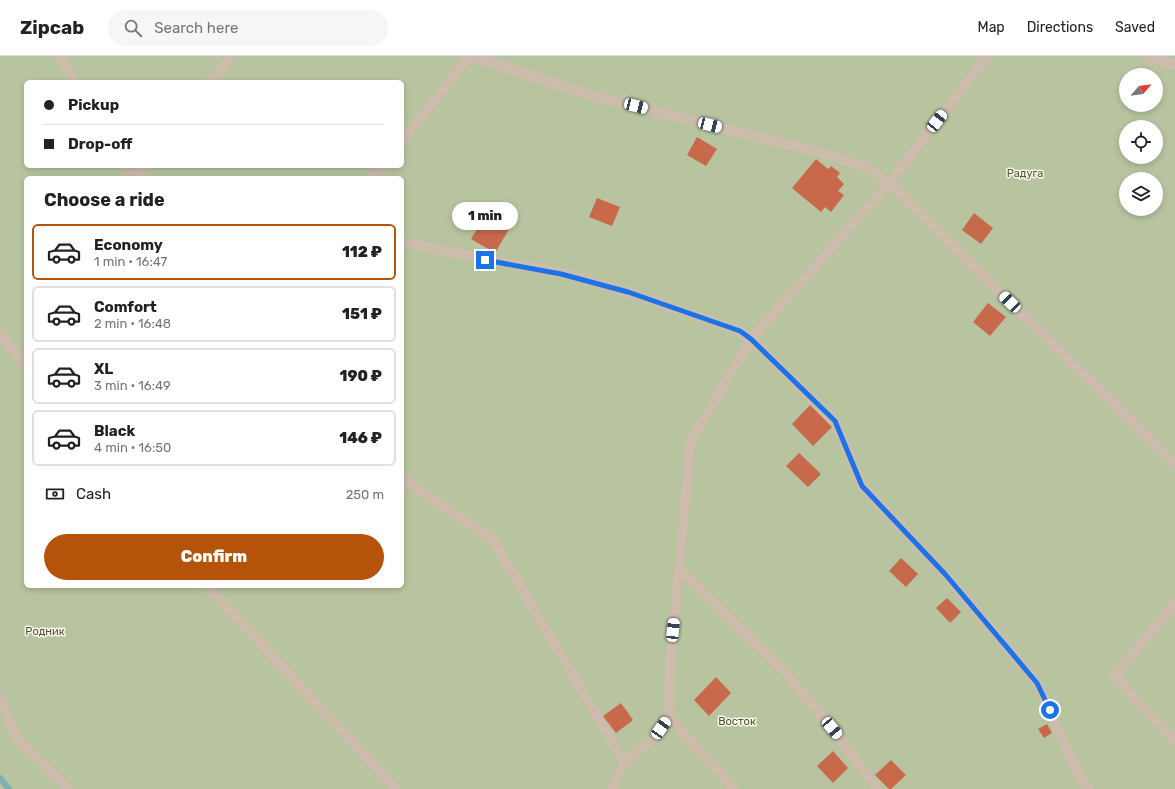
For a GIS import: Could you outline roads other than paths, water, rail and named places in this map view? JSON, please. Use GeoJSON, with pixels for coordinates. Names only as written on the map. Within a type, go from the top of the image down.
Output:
{"type":"FeatureCollection","features":[{"type":"Feature","properties":{"kind":"street"},"geometry":{"type":"LineString","coordinates":[[59,56],[74,80]]}},
{"type":"Feature","properties":{"kind":"street"},"geometry":{"type":"LineString","coordinates":[[213,80],[231,56]]}},
{"type":"Feature","properties":{"kind":"street"},"geometry":{"type":"LineString","coordinates":[[404,138],[470,56],[590,95],[816,151],[866,167],[889,183],[1175,464]]}},
{"type":"Feature","properties":{"kind":"street"},"geometry":{"type":"LineString","coordinates":[[612,789],[624,762],[653,739],[669,717],[670,661],[691,440],[751,339],[889,183],[987,56]]}},
{"type":"Feature","properties":{"kind":"street"},"geometry":{"type":"LineString","coordinates":[[1146,56],[1175,65]]}},
{"type":"Feature","properties":{"kind":"street"},"geometry":{"type":"LineString","coordinates":[[374,176],[380,168]]}},
{"type":"Feature","properties":{"kind":"street"},"geometry":{"type":"LineString","coordinates":[[404,242],[455,254],[561,274],[628,292],[733,328],[751,339],[835,421],[862,486],[945,574],[1037,683],[1080,778],[1090,789]]}},
{"type":"Feature","properties":{"kind":"street"},"geometry":{"type":"LineString","coordinates":[[0,334],[24,364]]}},
{"type":"Feature","properties":{"kind":"street"},"geometry":{"type":"LineString","coordinates":[[404,479],[493,540],[624,762]]}},
{"type":"Feature","properties":{"kind":"street"},"geometry":{"type":"LineString","coordinates":[[679,569],[782,669],[842,740],[877,789]]}},
{"type":"Feature","properties":{"kind":"street"},"geometry":{"type":"LineString","coordinates":[[209,588],[396,789]]}},
{"type":"Feature","properties":{"kind":"street"},"geometry":{"type":"LineString","coordinates":[[1175,603],[1114,676],[1175,741]]}},
{"type":"Feature","properties":{"kind":"street"},"geometry":{"type":"LineString","coordinates":[[0,697],[17,739],[69,789]]}},
{"type":"Feature","properties":{"kind":"street"},"geometry":{"type":"LineString","coordinates":[[669,717],[734,789]]}},
{"type":"Feature","properties":{"kind":"waterway"},"geometry":{"type":"LineString","coordinates":[[0,778],[9,789]]}},
{"type":"Feature","properties":{"kind":"park label","name":"Радуга"},"geometry":{"type":"Point","coordinates":[1025,173]}},
{"type":"Feature","properties":{"kind":"park label","name":"Родник"},"geometry":{"type":"Point","coordinates":[45,631]}},
{"type":"Feature","properties":{"kind":"park label","name":"Восток"},"geometry":{"type":"Point","coordinates":[737,721]}}]}
